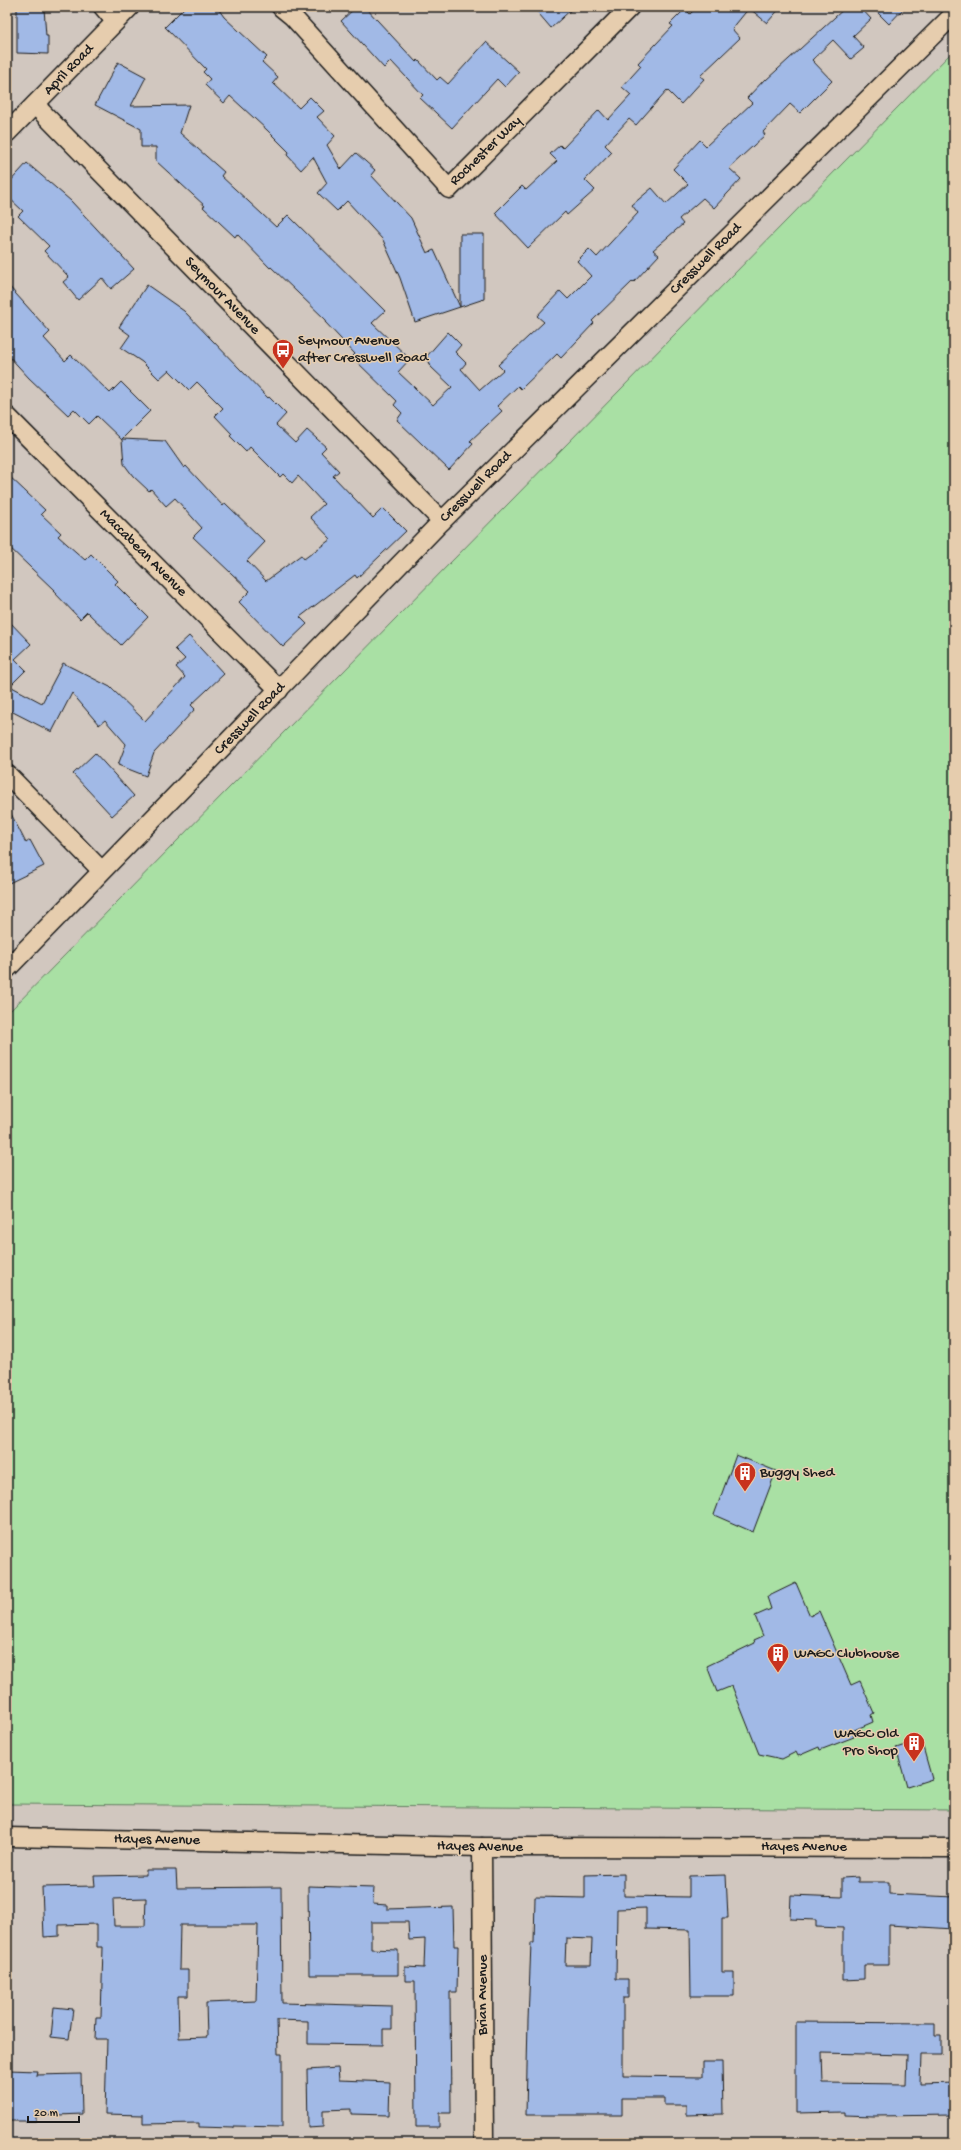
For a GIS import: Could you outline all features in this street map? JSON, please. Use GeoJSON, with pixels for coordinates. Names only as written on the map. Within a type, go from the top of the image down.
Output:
{"type":"FeatureCollection","features":[{"type":"Feature","properties":{"kind":"street"},"geometry":{"type":"LineString","coordinates":[[103,7],[115,21]]}},
{"type":"Feature","properties":{"kind":"street","name":"April Road"},"geometry":{"type":"LineString","coordinates":[[7,133],[130,7]]}},
{"type":"Feature","properties":{"kind":"street","name":"Rochester Way"},"geometry":{"type":"LineString","coordinates":[[291,10],[449,189],[630,7]]}},
{"type":"Feature","properties":{"kind":"street","name":"Cresswell Road"},"geometry":{"type":"LineString","coordinates":[[7,969],[101,870],[279,690],[442,521],[954,14]]}},
{"type":"Feature","properties":{"kind":"street","name":"Seymour Avenue"},"geometry":{"type":"LineString","coordinates":[[35,106],[442,521]]}},
{"type":"Feature","properties":{"kind":"street","name":"Maccabean Avenue"},"geometry":{"type":"LineString","coordinates":[[7,416],[279,690]]}},
{"type":"Feature","properties":{"kind":"street"},"geometry":{"type":"LineString","coordinates":[[7,774],[101,870]]}},
{"type":"Feature","properties":{"kind":"street","name":"Hayes Avenue"},"geometry":{"type":"LineString","coordinates":[[7,1837],[482,1847],[954,1848]]}},
{"type":"Feature","properties":{"kind":"street","name":"Brian Avenue"},"geometry":{"type":"LineString","coordinates":[[482,1847],[484,2143]]}},
{"type":"Feature","properties":{"kind":"green space"},"geometry":{"type":"Polygon","coordinates":[[[954,50],[954,1810],[7,1804],[7,1014],[954,50]]]}},
{"type":"Feature","properties":{"kind":"building"},"geometry":{"type":"Polygon","coordinates":[[[185,7],[217,7],[224,17],[267,57],[262,62],[278,77],[273,83],[299,108],[310,97],[324,111],[317,117],[335,136],[327,145],[341,169],[356,153],[375,170],[371,175],[411,218],[427,253],[434,250],[460,307],[415,322],[400,278],[383,240],[347,201],[337,211],[318,193],[327,183],[313,157],[301,170],[287,155],[289,152],[230,96],[224,103],[205,85],[210,79],[203,72],[206,69],[165,27],[185,7]]]}},
{"type":"Feature","properties":{"kind":"building"},"geometry":{"type":"Polygon","coordinates":[[[356,7],[365,7],[416,62],[418,60],[437,80],[440,77],[448,84],[486,42],[519,72],[505,87],[497,79],[452,128],[420,98],[423,95],[391,61],[384,68],[341,21],[356,7]]]}},
{"type":"Feature","properties":{"kind":"building"},"geometry":{"type":"Polygon","coordinates":[[[533,7],[574,7],[551,28],[533,7]]]}},
{"type":"Feature","properties":{"kind":"building"},"geometry":{"type":"Polygon","coordinates":[[[697,7],[781,7],[767,23],[749,8],[732,29],[740,38],[700,76],[704,79],[681,104],[667,90],[636,125],[629,119],[605,145],[612,152],[585,180],[595,190],[567,215],[565,212],[528,248],[495,213],[522,186],[526,190],[557,161],[550,154],[560,145],[563,148],[599,110],[608,120],[631,95],[622,87],[641,66],[638,63],[673,26],[670,24],[685,9],[690,14],[697,7]]]}},
{"type":"Feature","properties":{"kind":"building"},"geometry":{"type":"Polygon","coordinates":[[[846,7],[860,7],[871,19],[853,36],[864,48],[851,59],[833,40],[812,60],[832,81],[800,113],[790,104],[763,132],[765,135],[729,168],[741,179],[714,208],[703,198],[679,219],[683,224],[653,250],[659,255],[634,282],[633,281],[592,321],[594,323],[561,358],[557,354],[521,389],[518,386],[497,406],[502,411],[470,441],[473,444],[449,470],[397,420],[402,413],[394,405],[397,401],[352,357],[355,354],[325,322],[326,320],[271,267],[270,268],[237,234],[235,237],[203,207],[205,206],[156,161],[156,147],[141,147],[141,129],[95,105],[118,62],[146,77],[131,106],[189,105],[180,133],[224,172],[221,176],[276,227],[288,215],[385,311],[372,323],[410,359],[398,372],[433,405],[452,387],[431,367],[427,356],[448,332],[461,345],[455,352],[466,363],[461,369],[480,390],[503,370],[498,365],[544,322],[537,316],[560,291],[568,299],[591,276],[577,261],[589,249],[597,257],[638,213],[632,205],[652,188],[666,204],[688,184],[673,169],[700,140],[706,146],[752,103],[747,98],[765,79],[766,80],[846,7]]]}},
{"type":"Feature","properties":{"kind":"building"},"geometry":{"type":"Polygon","coordinates":[[[872,7],[905,7],[889,24],[872,7]]]}},
{"type":"Feature","properties":{"kind":"building"},"geometry":{"type":"Polygon","coordinates":[[[17,8],[44,8],[46,36],[48,36],[48,54],[17,53],[17,8]]]}},
{"type":"Feature","properties":{"kind":"building"},"geometry":{"type":"Polygon","coordinates":[[[27,163],[71,201],[134,269],[111,289],[102,278],[78,300],[63,282],[69,277],[44,251],[49,246],[18,216],[23,211],[7,196],[7,185],[27,163]]]}},
{"type":"Feature","properties":{"kind":"building"},"geometry":{"type":"Polygon","coordinates":[[[460,234],[484,234],[484,299],[460,307],[460,234]]]}},
{"type":"Feature","properties":{"kind":"building"},"geometry":{"type":"Polygon","coordinates":[[[7,284],[50,332],[44,338],[65,361],[71,355],[110,393],[121,382],[150,411],[122,439],[165,441],[184,468],[186,466],[223,506],[225,503],[265,542],[247,561],[266,581],[301,555],[304,559],[331,539],[310,517],[324,504],[298,476],[292,483],[283,474],[280,477],[250,447],[246,452],[230,436],[232,434],[215,416],[223,408],[197,382],[189,390],[169,370],[159,379],[142,362],[121,348],[130,335],[119,327],[147,285],[184,311],[268,398],[269,397],[286,414],[276,425],[295,443],[307,430],[326,447],[321,452],[339,471],[333,476],[373,518],[383,508],[406,531],[357,578],[355,575],[300,617],[307,624],[283,647],[239,602],[250,591],[193,537],[202,528],[175,498],[166,506],[151,489],[149,491],[133,476],[124,464],[122,440],[97,416],[89,424],[74,409],[68,415],[29,378],[7,354],[7,284]]]}},
{"type":"Feature","properties":{"kind":"building"},"geometry":{"type":"Polygon","coordinates":[[[7,474],[45,510],[41,514],[61,533],[58,536],[85,560],[91,554],[118,581],[115,584],[148,617],[121,645],[87,612],[80,619],[53,591],[54,590],[7,545],[7,474]]]}},
{"type":"Feature","properties":{"kind":"building"},"geometry":{"type":"Polygon","coordinates":[[[7,619],[31,644],[15,659],[26,670],[10,686],[42,703],[63,663],[110,687],[145,721],[185,677],[176,667],[185,659],[175,649],[189,636],[224,674],[191,705],[195,709],[154,753],[146,776],[118,765],[126,744],[105,720],[99,725],[72,693],[52,732],[7,709],[7,619]]]}},
{"type":"Feature","properties":{"kind":"building"},"geometry":{"type":"Polygon","coordinates":[[[95,753],[134,796],[112,816],[73,774],[95,753]]]}},
{"type":"Feature","properties":{"kind":"building"},"geometry":{"type":"Polygon","coordinates":[[[7,806],[26,843],[30,840],[44,866],[7,884],[7,806]]]}},
{"type":"Feature","properties":{"kind":"building","name":"Buggy Shed"},"geometry":{"type":"Polygon","coordinates":[[[736,1455],[776,1471],[753,1532],[714,1515],[736,1455]]]}},
{"type":"Feature","properties":{"kind":"building","name":"WAGC Clubhouse"},"geometry":{"type":"Polygon","coordinates":[[[796,1583],[810,1616],[819,1611],[851,1685],[860,1681],[874,1713],[871,1715],[873,1722],[852,1731],[854,1737],[820,1750],[819,1747],[798,1756],[796,1752],[782,1759],[759,1754],[732,1686],[717,1692],[707,1666],[755,1643],[754,1640],[763,1636],[755,1616],[771,1609],[767,1597],[796,1583]]]}},
{"type":"Feature","properties":{"kind":"building","name":"WAGC Old Pro Shop"},"geometry":{"type":"Polygon","coordinates":[[[921,1740],[932,1779],[907,1787],[896,1748],[921,1740]]]}},
{"type":"Feature","properties":{"kind":"building"},"geometry":{"type":"Polygon","coordinates":[[[146,1870],[176,1870],[177,1888],[281,1887],[282,2003],[392,2006],[392,2029],[383,2029],[383,2045],[308,2044],[308,2021],[277,2020],[278,2054],[282,2054],[282,2127],[199,2127],[199,2123],[143,2124],[143,2115],[105,2114],[107,2039],[95,2039],[96,2017],[101,2017],[103,1947],[97,1947],[97,1924],[59,1925],[59,1936],[44,1937],[42,1887],[95,1886],[94,1876],[146,1875],[146,1870]],[[146,1898],[113,1899],[114,1926],[145,1926],[146,1898]],[[180,1925],[179,1970],[188,1970],[188,1996],[178,1996],[179,2038],[207,2037],[206,2003],[256,2001],[258,1925],[180,1925]]]}},
{"type":"Feature","properties":{"kind":"building"},"geometry":{"type":"Polygon","coordinates":[[[624,1874],[624,1896],[689,1897],[689,1876],[726,1875],[728,1918],[722,1918],[722,1972],[734,1972],[734,1996],[691,1996],[690,1930],[646,1929],[646,1908],[617,1909],[616,1979],[628,1979],[628,1998],[623,1998],[623,2076],[703,2077],[703,2062],[722,2062],[723,2114],[686,2115],[686,2105],[664,2105],[664,2098],[622,2098],[622,2115],[526,2115],[531,1943],[534,1943],[535,1897],[585,1898],[585,1875],[624,1874]],[[566,1938],[565,1965],[591,1965],[592,1939],[566,1938]]]}},
{"type":"Feature","properties":{"kind":"building"},"geometry":{"type":"Polygon","coordinates":[[[858,1877],[858,1882],[889,1882],[889,1894],[954,1897],[954,1929],[889,1925],[889,1965],[864,1965],[864,1979],[843,1980],[843,1928],[816,1927],[816,1920],[790,1919],[791,1895],[842,1897],[842,1878],[858,1877]]]}},
{"type":"Feature","properties":{"kind":"building"},"geometry":{"type":"Polygon","coordinates":[[[308,1886],[374,1888],[373,1904],[387,1905],[387,1909],[453,1907],[454,1946],[458,1946],[457,1992],[450,1992],[451,2113],[439,2113],[439,2127],[416,2127],[415,1981],[405,1981],[405,1967],[424,1968],[425,1939],[409,1940],[408,1922],[371,1922],[371,1949],[398,1950],[398,1975],[309,1975],[308,1886]]]}},
{"type":"Feature","properties":{"kind":"building"},"geometry":{"type":"Polygon","coordinates":[[[54,2007],[73,2009],[69,2039],[51,2037],[54,2007]]]}},
{"type":"Feature","properties":{"kind":"building"},"geometry":{"type":"Polygon","coordinates":[[[796,2022],[935,2023],[935,2035],[941,2035],[941,2055],[921,2055],[920,2084],[954,2083],[954,2115],[874,2116],[844,2115],[844,2112],[796,2113],[796,2022]],[[822,2053],[823,2083],[906,2084],[907,2055],[822,2053]]]}},
{"type":"Feature","properties":{"kind":"building"},"geometry":{"type":"Polygon","coordinates":[[[338,2068],[339,2080],[390,2082],[389,2115],[351,2114],[351,2109],[323,2110],[323,2127],[308,2128],[307,2070],[338,2068]]]}},
{"type":"Feature","properties":{"kind":"building"},"geometry":{"type":"Polygon","coordinates":[[[9,2070],[37,2071],[36,2075],[81,2074],[82,2114],[36,2116],[36,2121],[7,2121],[7,2085],[9,2085],[9,2070]]]}},
{"type":"Feature","properties":{"kind":"place","name":"Seymour Avenue after Cresswell Road"},"geometry":{"type":"Point","coordinates":[283,370]}},
{"type":"Feature","properties":{"kind":"place","name":"Buggy Shed"},"geometry":{"type":"Point","coordinates":[745,1492]}},
{"type":"Feature","properties":{"kind":"place","name":"WAGC Clubhouse"},"geometry":{"type":"Point","coordinates":[778,1674]}},
{"type":"Feature","properties":{"kind":"place","name":"WAGC Old Pro Shop"},"geometry":{"type":"Point","coordinates":[914,1762]}}]}
